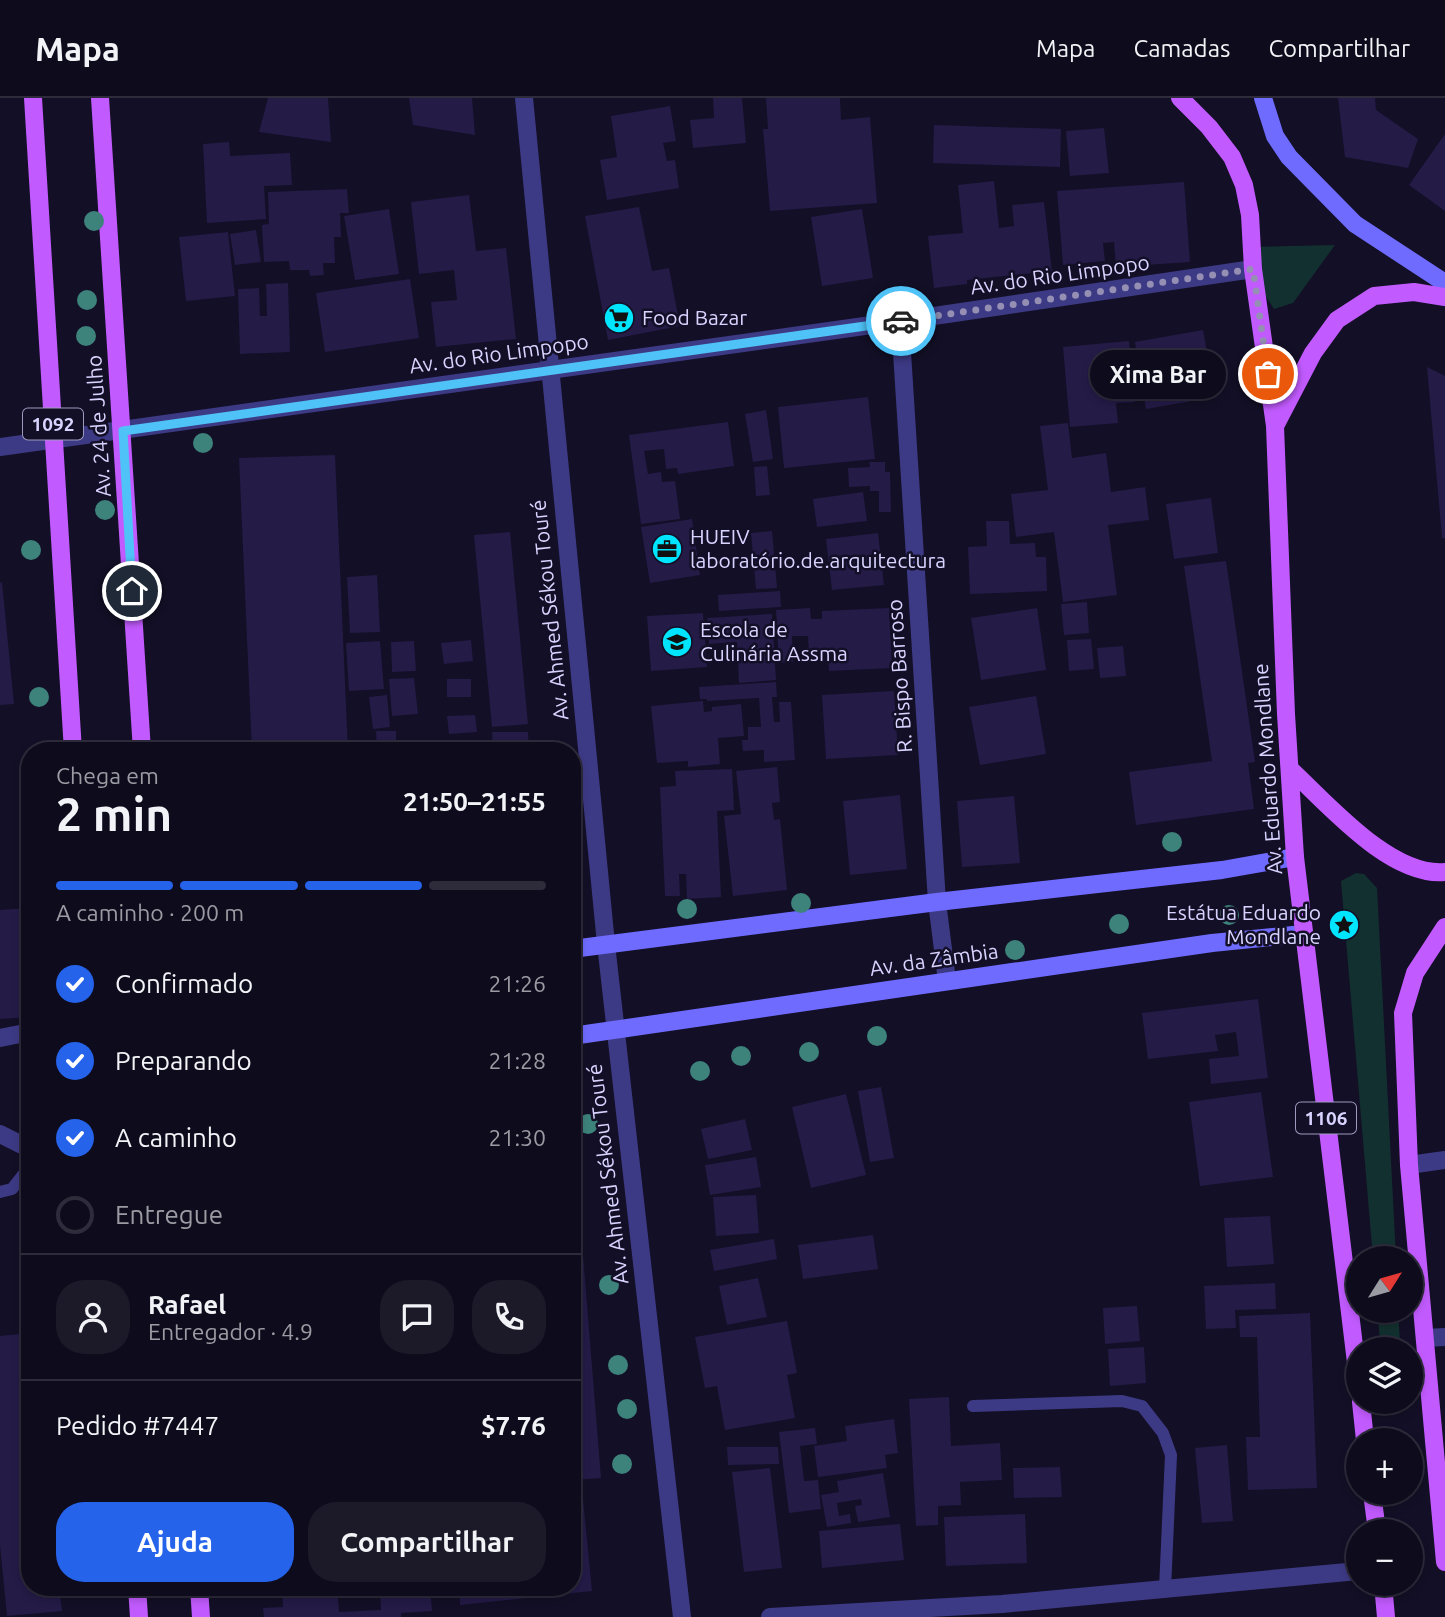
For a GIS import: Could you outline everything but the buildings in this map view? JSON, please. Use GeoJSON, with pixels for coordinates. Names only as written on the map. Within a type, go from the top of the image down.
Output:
{"type":"FeatureCollection","features":[{"type":"Feature","properties":{"kind":"main road","name":"1092"},"geometry":{"type":"LineString","coordinates":[[33,98],[72,742]]}},
{"type":"Feature","properties":{"kind":"main road","name":"Av. 24 de Julho"},"geometry":{"type":"LineString","coordinates":[[100,98],[141,742]]}},
{"type":"Feature","properties":{"kind":"main road","name":"Av. Eduardo Mondlane"},"geometry":{"type":"LineString","coordinates":[[1180,98],[1209,127],[1232,157],[1244,185],[1250,215],[1253,269],[1275,426],[1295,857],[1353,1337]]}},
{"type":"Feature","properties":{"kind":"main road"},"geometry":{"type":"LineString","coordinates":[[1275,426],[1313,353],[1338,320],[1374,296],[1414,292],[1445,297]]}},
{"type":"Feature","properties":{"kind":"main road"},"geometry":{"type":"LineString","coordinates":[[1290,769],[1361,835],[1394,860],[1415,870],[1445,872]]}},
{"type":"Feature","properties":{"kind":"main road"},"geometry":{"type":"LineString","coordinates":[[1445,927],[1415,973],[1403,1013],[1409,1164],[1445,1562]]}},
{"type":"Feature","properties":{"kind":"main road"},"geometry":{"type":"LineString","coordinates":[[138,1596],[139,1617]]}},
{"type":"Feature","properties":{"kind":"main road"},"geometry":{"type":"LineString","coordinates":[[200,1596],[201,1617]]}},
{"type":"Feature","properties":{"kind":"main road"},"geometry":{"type":"LineString","coordinates":[[1384,1596],[1386,1617]]}},
{"type":"Feature","properties":{"kind":"street","name":"Av. Ahmed Sékou Touré"},"geometry":{"type":"LineString","coordinates":[[524,98],[606,944],[682,1617]]}},
{"type":"Feature","properties":{"kind":"street"},"geometry":{"type":"LineString","coordinates":[[1263,98],[1275,136],[1289,157],[1355,224],[1445,283]]}},
{"type":"Feature","properties":{"kind":"street","name":"Av. do Rio Limpopo"},"geometry":{"type":"LineString","coordinates":[[0,447],[1253,269]]}},
{"type":"Feature","properties":{"kind":"street","name":"R. Bispo Barroso"},"geometry":{"type":"LineString","coordinates":[[900,321],[937,902],[947,981]]}},
{"type":"Feature","properties":{"kind":"street"},"geometry":{"type":"LineString","coordinates":[[581,948],[937,902],[1222,870],[1295,857]]}},
{"type":"Feature","properties":{"kind":"street","name":"Av. da Zâmbia"},"geometry":{"type":"LineString","coordinates":[[581,1035],[1212,943],[1303,934]]}},
{"type":"Feature","properties":{"kind":"street"},"geometry":{"type":"LineString","coordinates":[[0,1038],[21,1034]]}},
{"type":"Feature","properties":{"kind":"street"},"geometry":{"type":"LineString","coordinates":[[0,1134],[21,1144]]}},
{"type":"Feature","properties":{"kind":"street"},"geometry":{"type":"LineString","coordinates":[[1409,1164],[1445,1160]]}},
{"type":"Feature","properties":{"kind":"street"},"geometry":{"type":"LineString","coordinates":[[1425,1338],[1445,1337]]}},
{"type":"Feature","properties":{"kind":"street"},"geometry":{"type":"LineString","coordinates":[[771,1617],[1004,1610],[1165,1589],[1346,1572]]}},
{"type":"Feature","properties":{"kind":"lane"},"geometry":{"type":"LineString","coordinates":[[0,1192],[12,1189],[21,1178]]}},
{"type":"Feature","properties":{"kind":"lane"},"geometry":{"type":"LineString","coordinates":[[973,1406],[1122,1401],[1142,1406],[1163,1433],[1171,1455],[1165,1589]]}},
{"type":"Feature","properties":{"kind":"green space"},"geometry":{"type":"Polygon","coordinates":[[[1335,245],[1293,303],[1274,309],[1263,292],[1252,247],[1335,245]]]}},
{"type":"Feature","properties":{"kind":"green space"},"geometry":{"type":"Polygon","coordinates":[[[1356,873],[1364,874],[1377,888],[1395,1246],[1372,1246],[1341,881],[1356,873]]]}},
{"type":"Feature","properties":{"kind":"green space"},"geometry":{"type":"Polygon","coordinates":[[[1378,1323],[1399,1323],[1400,1337],[1380,1337],[1378,1323]]]}},
{"type":"Feature","properties":{"kind":"way so far"},"geometry":{"type":"LineString","coordinates":[[901,321],[1253,269],[1268,374]]}},
{"type":"Feature","properties":{"kind":"place","name":"Food Bazar"},"geometry":{"type":"Point","coordinates":[619,318]}},
{"type":"Feature","properties":{"kind":"place","name":"Xima Bar"},"geometry":{"type":"Point","coordinates":[1268,374]}},
{"type":"Feature","properties":{"kind":"place","name":"HUEIV laboratório.de.arquitectura"},"geometry":{"type":"Point","coordinates":[667,549]}},
{"type":"Feature","properties":{"kind":"place","name":"Escola de Culinária Assma"},"geometry":{"type":"Point","coordinates":[677,642]}},
{"type":"Feature","properties":{"kind":"place","name":"Estátua Eduardo Mondlane"},"geometry":{"type":"Point","coordinates":[1344,925]}},
{"type":"Feature","properties":{"kind":"route"},"geometry":{"type":"LineString","coordinates":[[132,591],[123,431],[901,321]]}}]}
